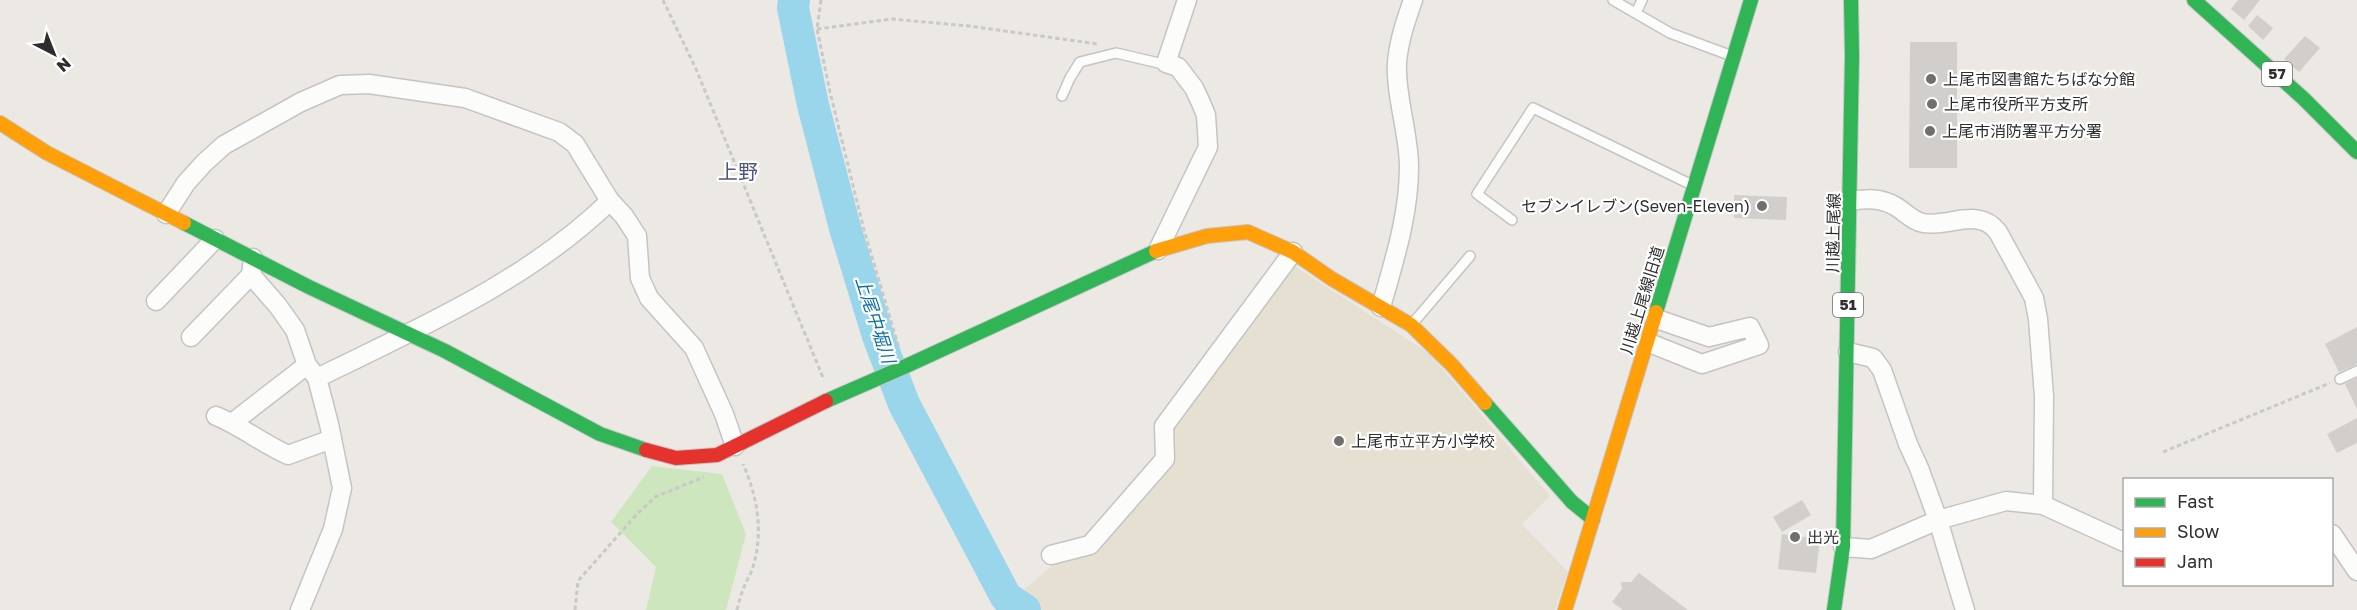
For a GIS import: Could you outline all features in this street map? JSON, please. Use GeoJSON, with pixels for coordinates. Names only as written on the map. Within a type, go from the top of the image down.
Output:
{"type":"FeatureCollection","features":[{"type":"Feature","properties":{"kind":"street"},"geometry":{"type":"LineString","coordinates":[[1158,250],[1208,147],[1206,115],[1194,88],[1178,67],[1166,63],[1187,0]]}},
{"type":"Feature","properties":{"kind":"street"},"geometry":{"type":"LineString","coordinates":[[1381,306],[1398,250],[1407,190],[1409,166],[1397,65],[1400,41],[1413,0]]}},
{"type":"Feature","properties":{"kind":"street","name":"川越上尾線旧道"},"geometry":{"type":"LineString","coordinates":[[1565,610],[1751,0]]}},
{"type":"Feature","properties":{"kind":"street","name":"川越上尾線"},"geometry":{"type":"LineString","coordinates":[[1834,610],[1844,547],[1851,0]]}},
{"type":"Feature","properties":{"kind":"street","name":"57"},"geometry":{"type":"LineString","coordinates":[[2194,0],[2304,99],[2357,152]]}},
{"type":"Feature","properties":{"kind":"street"},"geometry":{"type":"LineString","coordinates":[[166,214],[186,183],[204,163],[225,146],[318,93],[340,85],[369,84],[465,98],[559,132],[575,144],[610,201],[624,216],[636,236],[640,278],[649,298],[694,348],[724,414],[735,446]]}},
{"type":"Feature","properties":{"kind":"street"},"geometry":{"type":"LineString","coordinates":[[0,123],[47,153],[215,239],[252,267],[445,351],[600,434],[629,446],[676,458],[717,455],[831,398],[1158,250],[1208,236],[1248,232],[1293,252],[1332,279],[1411,325],[1452,365],[1572,502],[1593,519]]}},
{"type":"Feature","properties":{"kind":"street"},"geometry":{"type":"LineString","coordinates":[[1849,201],[1875,199],[1885,201],[1921,222],[1973,218],[1992,225],[1998,232],[2034,298],[2038,319],[2044,396],[2043,504]]}},
{"type":"Feature","properties":{"kind":"street"},"geometry":{"type":"LineString","coordinates":[[332,439],[288,455],[224,419],[312,372],[406,334],[515,277],[561,245],[610,201]]}},
{"type":"Feature","properties":{"kind":"street"},"geometry":{"type":"LineString","coordinates":[[156,301],[215,239]]}},
{"type":"Feature","properties":{"kind":"street"},"geometry":{"type":"LineString","coordinates":[[1051,555],[1090,545],[1165,459],[1164,426],[1293,252]]}},
{"type":"Feature","properties":{"kind":"street"},"geometry":{"type":"LineString","coordinates":[[190,337],[252,267]]}},
{"type":"Feature","properties":{"kind":"street"},"geometry":{"type":"LineString","coordinates":[[252,267],[295,330],[312,372],[332,439],[342,488],[333,529],[300,610]]}},
{"type":"Feature","properties":{"kind":"street"},"geometry":{"type":"LineString","coordinates":[[1647,342],[1702,364],[1759,345],[1750,327],[1709,337],[1654,318]]}},
{"type":"Feature","properties":{"kind":"street"},"geometry":{"type":"LineString","coordinates":[[1848,352],[1873,358],[1882,370],[1938,520],[1965,610]]}},
{"type":"Feature","properties":{"kind":"street"},"geometry":{"type":"LineString","coordinates":[[1844,547],[1871,549],[1938,520],[2006,501],[2043,504],[2123,542]]}},
{"type":"Feature","properties":{"kind":"street"},"geometry":{"type":"LineString","coordinates":[[2333,537],[2357,571]]}},
{"type":"Feature","properties":{"kind":"lane"},"geometry":{"type":"LineString","coordinates":[[1612,0],[1681,37],[1734,57]]}},
{"type":"Feature","properties":{"kind":"lane"},"geometry":{"type":"LineString","coordinates":[[1636,13],[1642,0]]}},
{"type":"Feature","properties":{"kind":"lane"},"geometry":{"type":"LineString","coordinates":[[1062,96],[1080,62],[1116,53],[1166,63]]}},
{"type":"Feature","properties":{"kind":"lane"},"geometry":{"type":"LineString","coordinates":[[1512,220],[1477,194],[1533,108],[1694,186]]}},
{"type":"Feature","properties":{"kind":"lane"},"geometry":{"type":"LineString","coordinates":[[1411,325],[1470,256]]}},
{"type":"Feature","properties":{"kind":"lane"},"geometry":{"type":"LineString","coordinates":[[2340,378],[2357,371]]}},
{"type":"Feature","properties":{"kind":"path"},"geometry":{"type":"LineString","coordinates":[[663,0],[696,69],[831,398]]}},
{"type":"Feature","properties":{"kind":"path"},"geometry":{"type":"LineString","coordinates":[[821,0],[817,29],[895,371]]}},
{"type":"Feature","properties":{"kind":"path"},"geometry":{"type":"LineString","coordinates":[[817,29],[892,19],[969,26],[1094,43],[1112,49],[1116,53]]}},
{"type":"Feature","properties":{"kind":"path"},"geometry":{"type":"LineString","coordinates":[[2163,452],[2340,378]]}},
{"type":"Feature","properties":{"kind":"path"},"geometry":{"type":"LineString","coordinates":[[735,446],[755,500],[759,524],[758,544],[751,572],[744,585],[737,610]]}},
{"type":"Feature","properties":{"kind":"path"},"geometry":{"type":"LineString","coordinates":[[575,610],[578,581],[636,515],[655,497],[700,480],[716,464],[717,455]]}},
{"type":"Feature","properties":{"kind":"shaded area","name":"上尾市立平方小学校"},"geometry":{"type":"Polygon","coordinates":[[[1290,263],[1430,354],[1550,496],[1522,524],[1568,572],[1555,610],[1042,610],[1026,596],[1026,588],[1053,565],[1089,552],[1166,474],[1172,455],[1171,427],[1290,263]]]}},
{"type":"Feature","properties":{"kind":"green space"},"geometry":{"type":"Polygon","coordinates":[[[652,466],[722,474],[746,534],[726,610],[646,610],[656,567],[611,522],[652,466]]]}},
{"type":"Feature","properties":{"kind":"building"},"geometry":{"type":"Polygon","coordinates":[[[2238,0],[2260,0],[2244,20],[2231,9],[2238,0]]]}},
{"type":"Feature","properties":{"kind":"building"},"geometry":{"type":"Polygon","coordinates":[[[2257,15],[2273,28],[2263,40],[2248,26],[2257,15]]]}},
{"type":"Feature","properties":{"kind":"building"},"geometry":{"type":"Polygon","coordinates":[[[2305,36],[2320,48],[2299,72],[2284,59],[2305,36]]]}},
{"type":"Feature","properties":{"kind":"building"},"geometry":{"type":"Polygon","coordinates":[[[1910,42],[1957,42],[1957,168],[1909,168],[1910,42]]]}},
{"type":"Feature","properties":{"kind":"building"},"geometry":{"type":"Polygon","coordinates":[[[1734,195],[1787,197],[1786,220],[1734,218],[1734,195]]]}},
{"type":"Feature","properties":{"kind":"building"},"geometry":{"type":"Polygon","coordinates":[[[2357,327],[2357,364],[2339,372],[2325,344],[2357,327]]]}},
{"type":"Feature","properties":{"kind":"building"},"geometry":{"type":"Polygon","coordinates":[[[2357,378],[2357,409],[2345,384],[2357,378]]]}},
{"type":"Feature","properties":{"kind":"building"},"geometry":{"type":"Polygon","coordinates":[[[2357,418],[2357,443],[2337,453],[2327,434],[2357,418]]]}},
{"type":"Feature","properties":{"kind":"building"},"geometry":{"type":"Polygon","coordinates":[[[1802,500],[1811,515],[1782,532],[1773,517],[1802,500]]]}},
{"type":"Feature","properties":{"kind":"building","name":"出光"},"geometry":{"type":"Polygon","coordinates":[[[1782,534],[1820,539],[1816,573],[1778,569],[1782,534]]]}},
{"type":"Feature","properties":{"kind":"building"},"geometry":{"type":"Polygon","coordinates":[[[1639,573],[1688,610],[1623,610],[1612,602],[1622,589],[1621,582],[1631,582],[1639,573]]]}},
{"type":"Feature","properties":{"kind":"waterway","name":"上尾中堀川"},"geometry":{"type":"LineString","coordinates":[[794,0],[793,8],[813,105],[845,228],[878,336],[904,404],[1006,597],[1025,610]]}},
{"type":"Feature","properties":{"kind":"traffic: fast"},"geometry":{"type":"LineString","coordinates":[[1656,312],[1751,0]]}},
{"type":"Feature","properties":{"kind":"traffic: fast"},"geometry":{"type":"LineString","coordinates":[[1834,610],[1843,547],[1852,56],[1851,0]]}},
{"type":"Feature","properties":{"kind":"traffic: fast"},"geometry":{"type":"LineString","coordinates":[[2194,0],[2304,99],[2357,152]]}},
{"type":"Feature","properties":{"kind":"traffic: fast"},"geometry":{"type":"LineString","coordinates":[[184,223],[309,287],[445,351],[600,434],[646,450]]}},
{"type":"Feature","properties":{"kind":"traffic: fast"},"geometry":{"type":"LineString","coordinates":[[826,401],[1156,251]]}},
{"type":"Feature","properties":{"kind":"traffic: fast"},"geometry":{"type":"LineString","coordinates":[[1485,403],[1572,502],[1593,519]]}},
{"type":"Feature","properties":{"kind":"traffic: slow"},"geometry":{"type":"LineString","coordinates":[[0,123],[47,153],[184,223]]}},
{"type":"Feature","properties":{"kind":"traffic: slow"},"geometry":{"type":"LineString","coordinates":[[1156,251],[1207,236],[1248,232],[1293,252],[1332,279],[1411,325],[1452,365],[1485,403]]}},
{"type":"Feature","properties":{"kind":"traffic: slow"},"geometry":{"type":"LineString","coordinates":[[1565,610],[1656,312]]}},
{"type":"Feature","properties":{"kind":"traffic: jam"},"geometry":{"type":"LineString","coordinates":[[646,450],[676,458],[717,455],[826,401]]}},
{"type":"Feature","properties":{"kind":"place","name":"上尾市図書館たちばな分館"},"geometry":{"type":"Point","coordinates":[1931,79]}},
{"type":"Feature","properties":{"kind":"place","name":"上尾市役所平方支所"},"geometry":{"type":"Point","coordinates":[1932,104]}},
{"type":"Feature","properties":{"kind":"place","name":"上尾市消防署平方分署"},"geometry":{"type":"Point","coordinates":[1930,131]}},
{"type":"Feature","properties":{"kind":"place","name":"セブンイレブン(Seven-Eleven)"},"geometry":{"type":"Point","coordinates":[1762,206]}},
{"type":"Feature","properties":{"kind":"place","name":"上尾市立平方小学校"},"geometry":{"type":"Point","coordinates":[1339,441]}},
{"type":"Feature","properties":{"kind":"place","name":"出光"},"geometry":{"type":"Point","coordinates":[1795,537]}},
{"type":"Feature","properties":{"kind":"district","name":"上野"},"geometry":{"type":"Point","coordinates":[738,172]}}]}
